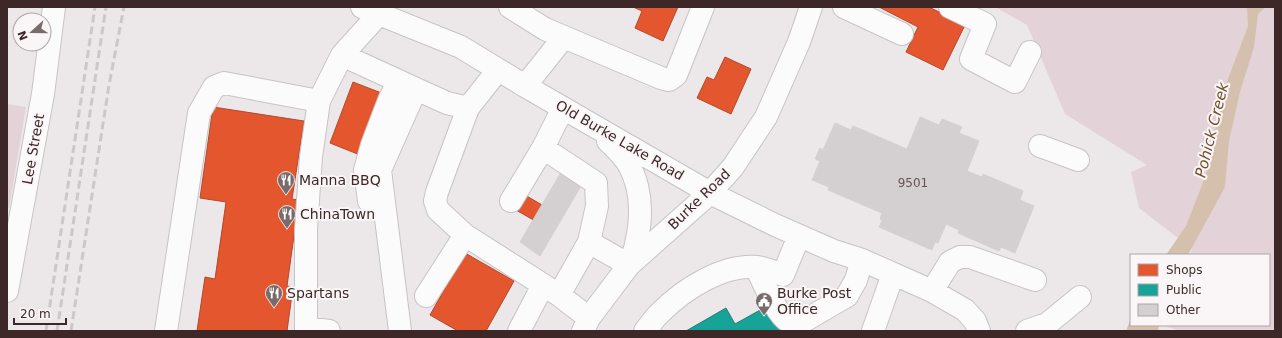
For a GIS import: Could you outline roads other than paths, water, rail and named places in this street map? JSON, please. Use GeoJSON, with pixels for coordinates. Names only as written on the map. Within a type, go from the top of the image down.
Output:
{"type":"FeatureCollection","features":[{"type":"Feature","properties":{"kind":"street","name":"Lee Street"},"geometry":{"type":"LineString","coordinates":[[7,291],[14,214],[43,94],[54,7]]}},
{"type":"Feature","properties":{"kind":"street"},"geometry":{"type":"LineString","coordinates":[[510,7],[545,29],[669,80],[676,75],[704,7]]}},
{"type":"Feature","properties":{"kind":"street","name":"Burke Road"},"geometry":{"type":"LineString","coordinates":[[586,324],[629,265],[710,193],[733,167],[766,117],[799,42],[810,7]]}},
{"type":"Feature","properties":{"kind":"street"},"geometry":{"type":"LineString","coordinates":[[950,7],[985,24],[971,58],[1015,82],[1030,52]]}},
{"type":"Feature","properties":{"kind":"street"},"geometry":{"type":"LineString","coordinates":[[329,331],[306,330],[306,229],[311,157],[319,101],[342,55],[374,9]]}},
{"type":"Feature","properties":{"kind":"street","name":"Old Burke Lake Road"},"geometry":{"type":"LineString","coordinates":[[374,9],[461,47],[525,86],[710,193],[799,236],[834,251],[862,260],[932,291],[965,310],[975,321],[979,331]]}},
{"type":"Feature","properties":{"kind":"street"},"geometry":{"type":"LineString","coordinates":[[853,9],[902,34]]}},
{"type":"Feature","properties":{"kind":"street"},"geometry":{"type":"LineString","coordinates":[[525,86],[564,37]]}},
{"type":"Feature","properties":{"kind":"street"},"geometry":{"type":"LineString","coordinates":[[342,55],[447,103],[468,108]]}},
{"type":"Feature","properties":{"kind":"street"},"geometry":{"type":"LineString","coordinates":[[498,70],[468,108],[448,158],[435,201],[438,210],[465,235],[551,290],[586,324]]}},
{"type":"Feature","properties":{"kind":"street"},"geometry":{"type":"LineString","coordinates":[[166,331],[199,113],[214,86],[224,83],[319,101]]}},
{"type":"Feature","properties":{"kind":"street"},"geometry":{"type":"LineString","coordinates":[[380,277],[365,170],[372,145],[383,116],[408,85]]}},
{"type":"Feature","properties":{"kind":"street"},"geometry":{"type":"LineString","coordinates":[[400,331],[380,170],[408,85]]}},
{"type":"Feature","properties":{"kind":"street"},"geometry":{"type":"LineString","coordinates":[[511,201],[543,148],[563,108]]}},
{"type":"Feature","properties":{"kind":"street"},"geometry":{"type":"LineString","coordinates":[[589,242],[629,265],[636,245],[640,196],[635,179],[628,164],[594,126]]}},
{"type":"Feature","properties":{"kind":"street"},"geometry":{"type":"LineString","coordinates":[[1040,146],[1078,160]]}},
{"type":"Feature","properties":{"kind":"street"},"geometry":{"type":"LineString","coordinates":[[518,331],[589,242],[597,206],[596,183],[543,148]]}},
{"type":"Feature","properties":{"kind":"street"},"geometry":{"type":"LineString","coordinates":[[426,296],[465,235]]}},
{"type":"Feature","properties":{"kind":"street"},"geometry":{"type":"LineString","coordinates":[[645,331],[660,312],[688,289],[719,273],[736,268],[756,267],[783,275],[799,236]]}},
{"type":"Feature","properties":{"kind":"street"},"geometry":{"type":"LineString","coordinates":[[932,291],[950,262],[960,257],[970,257],[1035,280]]}},
{"type":"Feature","properties":{"kind":"street"},"geometry":{"type":"LineString","coordinates":[[756,267],[777,309],[788,321],[797,322],[804,321],[848,296],[856,280],[862,260]]}},
{"type":"Feature","properties":{"kind":"street"},"geometry":{"type":"LineString","coordinates":[[873,331],[893,274]]}},
{"type":"Feature","properties":{"kind":"street"},"geometry":{"type":"LineString","coordinates":[[1027,331],[1046,324],[1080,297]]}},
{"type":"Feature","properties":{"kind":"railway"},"geometry":{"type":"LineString","coordinates":[[46,331],[95,7]]}},
{"type":"Feature","properties":{"kind":"railway"},"geometry":{"type":"LineString","coordinates":[[57,331],[106,7]]}},
{"type":"Feature","properties":{"kind":"railway"},"geometry":{"type":"LineString","coordinates":[[71,331],[109,85],[124,7]]}},
{"type":"Feature","properties":{"kind":"place","name":"Manna BBQ"},"geometry":{"type":"Point","coordinates":[286,195]}},
{"type":"Feature","properties":{"kind":"place","name":"ChinaTown"},"geometry":{"type":"Point","coordinates":[287,229]}},
{"type":"Feature","properties":{"kind":"place","name":"Spartans"},"geometry":{"type":"Point","coordinates":[274,308]}},
{"type":"Feature","properties":{"kind":"place","name":"Burke Post Office"},"geometry":{"type":"Point","coordinates":[764,316]}},
{"type":"Feature","properties":{"kind":"water label","name":"Pohick Creek"},"geometry":{"type":"Point","coordinates":[1212,130]}}]}
